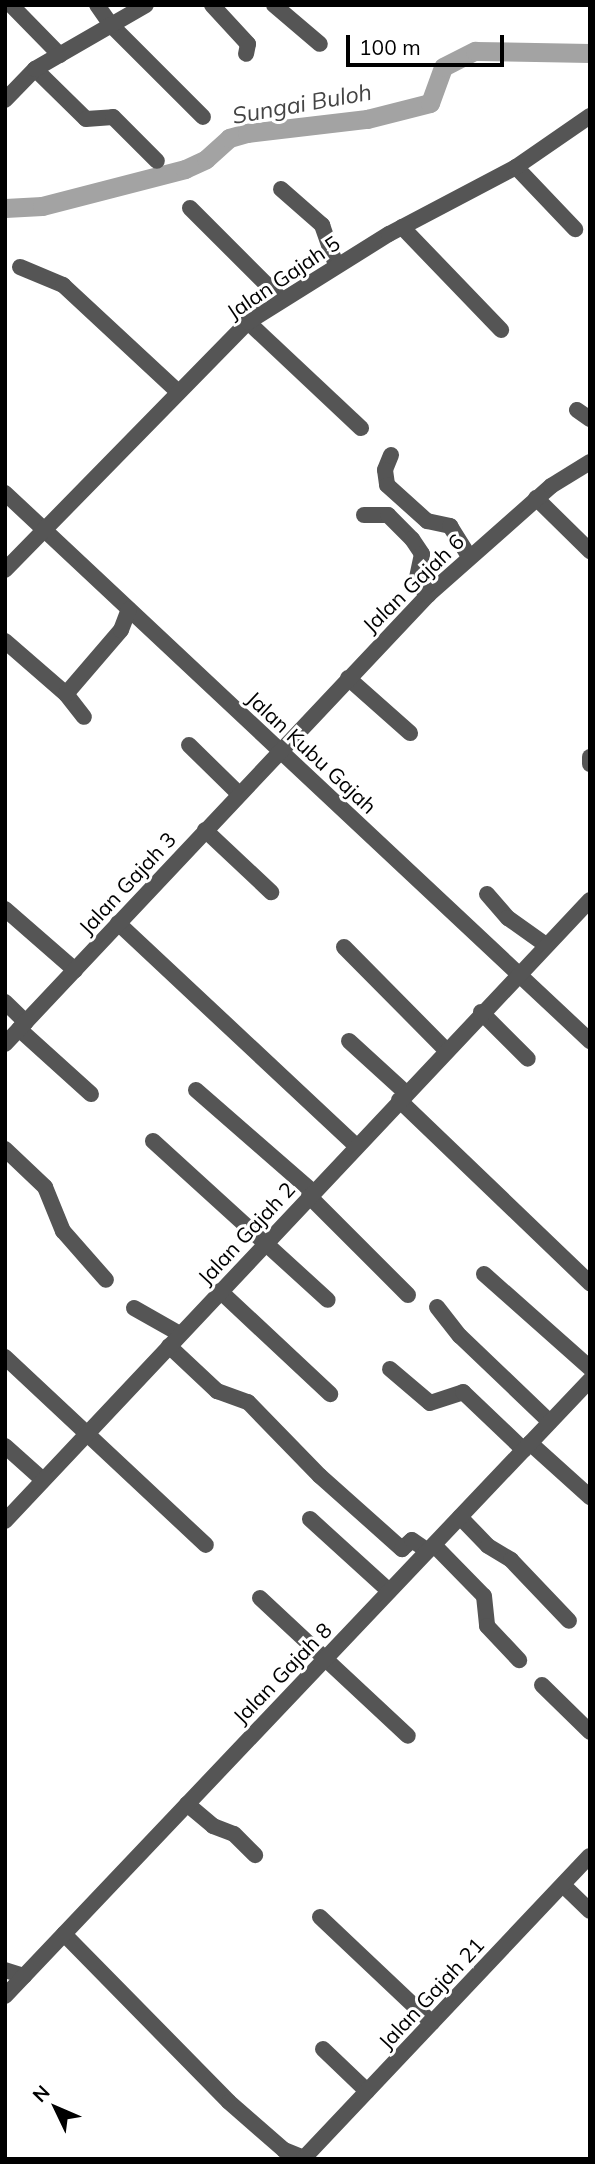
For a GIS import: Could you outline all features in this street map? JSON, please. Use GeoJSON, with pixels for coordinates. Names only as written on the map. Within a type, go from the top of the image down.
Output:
{"type":"FeatureCollection","features":[{"type":"Feature","properties":{"kind":"street"},"geometry":{"type":"LineString","coordinates":[[11,5],[60,55]]}},
{"type":"Feature","properties":{"kind":"street"},"geometry":{"type":"LineString","coordinates":[[97,5],[111,25],[203,117]]}},
{"type":"Feature","properties":{"kind":"street"},"geometry":{"type":"LineString","coordinates":[[5,100],[35,69],[146,5]]}},
{"type":"Feature","properties":{"kind":"street"},"geometry":{"type":"LineString","coordinates":[[212,5],[248,44],[246,54]]}},
{"type":"Feature","properties":{"kind":"street"},"geometry":{"type":"LineString","coordinates":[[274,5],[320,44]]}},
{"type":"Feature","properties":{"kind":"street"},"geometry":{"type":"LineString","coordinates":[[35,69],[86,119],[113,117],[157,161]]}},
{"type":"Feature","properties":{"kind":"street","name":"Jalan Gajah 5"},"geometry":{"type":"LineString","coordinates":[[5,570],[177,391],[248,322],[336,265],[516,167],[590,116]]}},
{"type":"Feature","properties":{"kind":"street"},"geometry":{"type":"LineString","coordinates":[[516,167],[575,229]]}},
{"type":"Feature","properties":{"kind":"street"},"geometry":{"type":"LineString","coordinates":[[281,189],[322,225],[336,265]]}},
{"type":"Feature","properties":{"kind":"street"},"geometry":{"type":"LineString","coordinates":[[190,208],[281,299]]}},
{"type":"Feature","properties":{"kind":"street"},"geometry":{"type":"LineString","coordinates":[[402,227],[501,330]]}},
{"type":"Feature","properties":{"kind":"street"},"geometry":{"type":"LineString","coordinates":[[20,267],[63,285],[177,391]]}},
{"type":"Feature","properties":{"kind":"street"},"geometry":{"type":"LineString","coordinates":[[248,322],[361,428]]}},
{"type":"Feature","properties":{"kind":"street"},"geometry":{"type":"LineString","coordinates":[[391,455],[385,471],[387,485],[427,521],[450,526],[469,556]]}},
{"type":"Feature","properties":{"kind":"street","name":"Jalan Gajah 6"},"geometry":{"type":"LineString","coordinates":[[280,750],[428,594],[536,498],[590,462]]}},
{"type":"Feature","properties":{"kind":"street","name":"Jalan Kubu Gajah"},"geometry":{"type":"LineString","coordinates":[[5,493],[590,1041]]}},
{"type":"Feature","properties":{"kind":"street"},"geometry":{"type":"LineString","coordinates":[[536,498],[590,551]]}},
{"type":"Feature","properties":{"kind":"street"},"geometry":{"type":"LineString","coordinates":[[364,515],[388,514],[412,539],[422,554],[416,582],[428,594]]}},
{"type":"Feature","properties":{"kind":"street"},"geometry":{"type":"LineString","coordinates":[[66,694],[121,630],[129,609]]}},
{"type":"Feature","properties":{"kind":"street"},"geometry":{"type":"LineString","coordinates":[[5,641],[66,694],[84,717]]}},
{"type":"Feature","properties":{"kind":"street"},"geometry":{"type":"LineString","coordinates":[[348,678],[410,733]]}},
{"type":"Feature","properties":{"kind":"street"},"geometry":{"type":"LineString","coordinates":[[189,745],[239,794]]}},
{"type":"Feature","properties":{"kind":"street","name":"Jalan Gajah 3"},"geometry":{"type":"LineString","coordinates":[[5,1044],[280,750]]}},
{"type":"Feature","properties":{"kind":"street"},"geometry":{"type":"LineString","coordinates":[[590,757],[590,764]]}},
{"type":"Feature","properties":{"kind":"street"},"geometry":{"type":"LineString","coordinates":[[205,830],[271,892]]}},
{"type":"Feature","properties":{"kind":"street"},"geometry":{"type":"LineString","coordinates":[[487,894],[508,918],[546,945]]}},
{"type":"Feature","properties":{"kind":"street","name":"Jalan Gajah 2"},"geometry":{"type":"LineString","coordinates":[[5,1521],[517,974],[590,900]]}},
{"type":"Feature","properties":{"kind":"street"},"geometry":{"type":"LineString","coordinates":[[5,909],[75,970]]}},
{"type":"Feature","properties":{"kind":"street"},"geometry":{"type":"LineString","coordinates":[[118,923],[356,1146]]}},
{"type":"Feature","properties":{"kind":"street"},"geometry":{"type":"LineString","coordinates":[[344,947],[446,1050]]}},
{"type":"Feature","properties":{"kind":"street"},"geometry":{"type":"LineString","coordinates":[[5,1002],[22,1026],[91,1094]]}},
{"type":"Feature","properties":{"kind":"street"},"geometry":{"type":"LineString","coordinates":[[481,1013],[528,1059]]}},
{"type":"Feature","properties":{"kind":"street"},"geometry":{"type":"LineString","coordinates":[[349,1041],[590,1283]]}},
{"type":"Feature","properties":{"kind":"street"},"geometry":{"type":"LineString","coordinates":[[196,1090],[311,1194],[408,1296]]}},
{"type":"Feature","properties":{"kind":"street"},"geometry":{"type":"LineString","coordinates":[[153,1142],[328,1300]]}},
{"type":"Feature","properties":{"kind":"street"},"geometry":{"type":"LineString","coordinates":[[5,1149],[46,1187],[63,1231],[106,1280]]}},
{"type":"Feature","properties":{"kind":"street"},"geometry":{"type":"LineString","coordinates":[[484,1274],[590,1368]]}},
{"type":"Feature","properties":{"kind":"street"},"geometry":{"type":"LineString","coordinates":[[220,1291],[330,1394]]}},
{"type":"Feature","properties":{"kind":"street"},"geometry":{"type":"LineString","coordinates":[[437,1307],[460,1336],[550,1422]]}},
{"type":"Feature","properties":{"kind":"street"},"geometry":{"type":"LineString","coordinates":[[134,1308],[175,1340],[217,1391],[248,1402],[320,1476],[402,1549],[426,1552],[484,1596],[486,1626],[519,1660]]}},
{"type":"Feature","properties":{"kind":"street"},"geometry":{"type":"LineString","coordinates":[[5,1357],[206,1545]]}},
{"type":"Feature","properties":{"kind":"street"},"geometry":{"type":"LineString","coordinates":[[390,1369],[430,1403],[465,1393],[590,1497]]}},
{"type":"Feature","properties":{"kind":"street","name":"Jalan Gajah 8"},"geometry":{"type":"LineString","coordinates":[[5,1996],[590,1380]]}},
{"type":"Feature","properties":{"kind":"street"},"geometry":{"type":"LineString","coordinates":[[5,1446],[43,1480]]}},
{"type":"Feature","properties":{"kind":"street"},"geometry":{"type":"LineString","coordinates":[[460,1517],[488,1546],[511,1560],[569,1621]]}},
{"type":"Feature","properties":{"kind":"street"},"geometry":{"type":"LineString","coordinates":[[310,1518],[389,1591]]}},
{"type":"Feature","properties":{"kind":"street"},"geometry":{"type":"LineString","coordinates":[[260,1598],[408,1736]]}},
{"type":"Feature","properties":{"kind":"street"},"geometry":{"type":"LineString","coordinates":[[542,1685],[590,1732]]}},
{"type":"Feature","properties":{"kind":"street"},"geometry":{"type":"LineString","coordinates":[[187,1804],[213,1826],[234,1834],[255,1855]]}},
{"type":"Feature","properties":{"kind":"street","name":"Jalan Gajah 21"},"geometry":{"type":"LineString","coordinates":[[303,2158],[590,1856]]}},
{"type":"Feature","properties":{"kind":"street"},"geometry":{"type":"LineString","coordinates":[[563,1885],[590,1911]]}},
{"type":"Feature","properties":{"kind":"street"},"geometry":{"type":"LineString","coordinates":[[320,1917],[432,2023]]}},
{"type":"Feature","properties":{"kind":"street"},"geometry":{"type":"LineString","coordinates":[[64,1934],[229,2102],[284,2150],[303,2158]]}},
{"type":"Feature","properties":{"kind":"street"},"geometry":{"type":"LineString","coordinates":[[5,1970],[24,1976]]}},
{"type":"Feature","properties":{"kind":"street"},"geometry":{"type":"LineString","coordinates":[[323,2049],[367,2091]]}},
{"type":"Feature","properties":{"kind":"waterway","name":"Sungai Buloh"},"geometry":{"type":"LineString","coordinates":[[5,208],[42,206],[185,169],[206,159],[229,138],[247,133],[367,119],[430,103],[443,67],[475,51],[590,53]]}}]}
